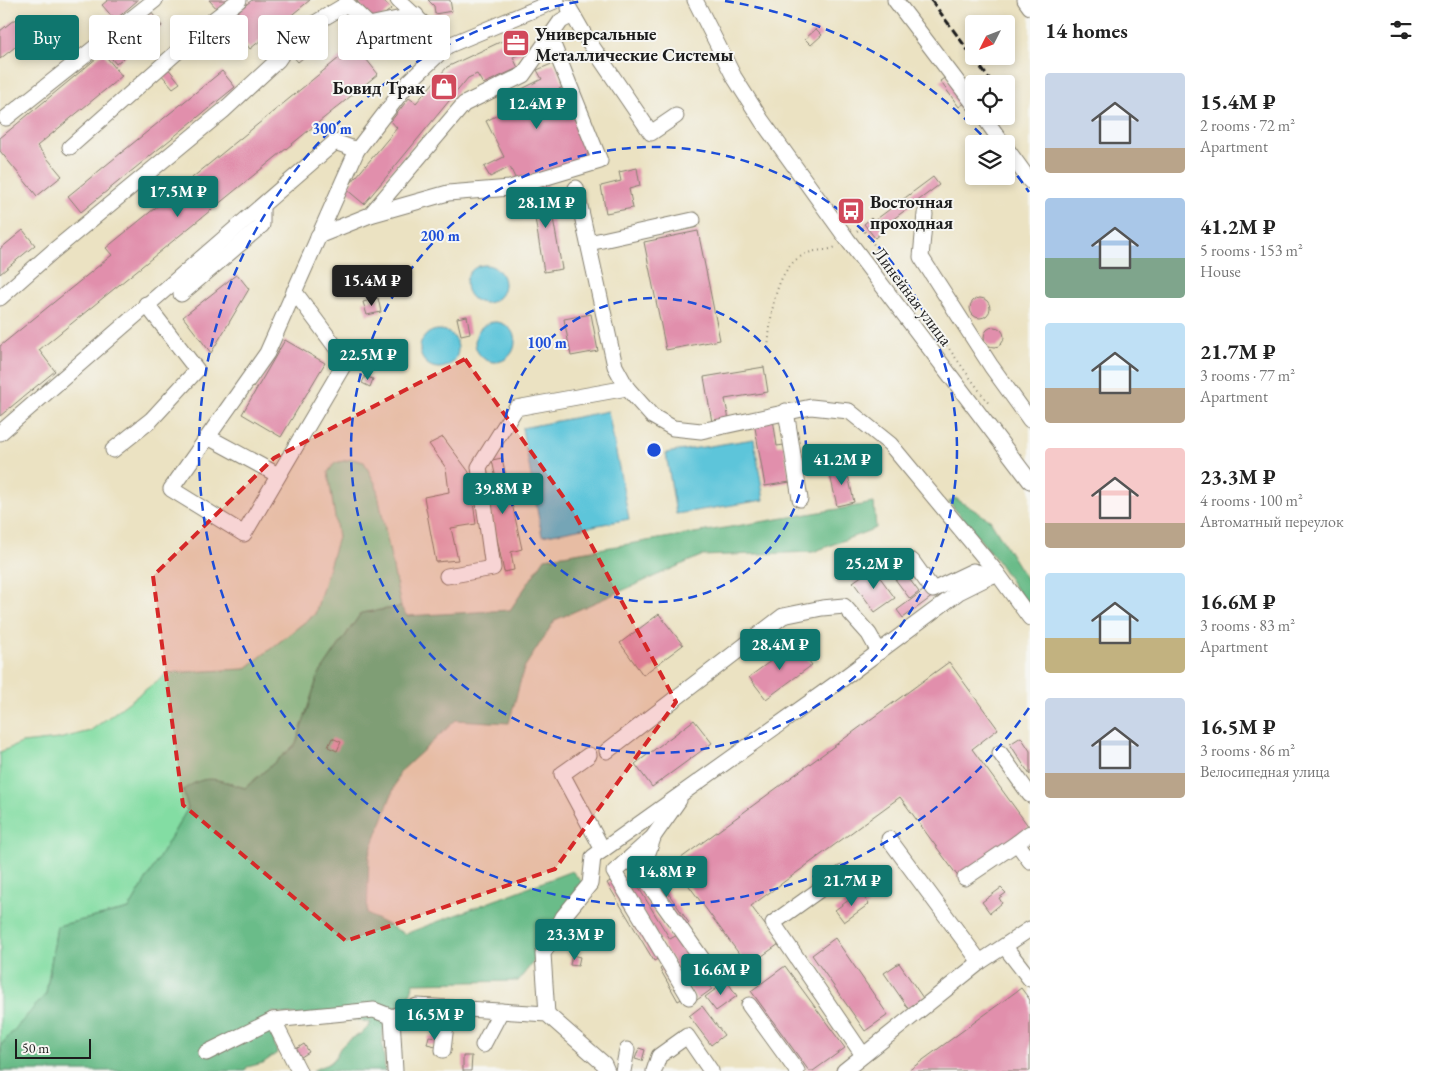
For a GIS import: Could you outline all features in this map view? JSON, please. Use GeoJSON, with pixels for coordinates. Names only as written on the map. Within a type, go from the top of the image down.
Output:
{"type":"FeatureCollection","features":[{"type":"Feature","properties":{"kind":"street"},"geometry":{"type":"LineString","coordinates":[[6,118],[155,0]]}},
{"type":"Feature","properties":{"kind":"street"},"geometry":{"type":"LineString","coordinates":[[70,147],[212,21],[239,0]]}},
{"type":"Feature","properties":{"kind":"street"},"geometry":{"type":"LineString","coordinates":[[398,0],[416,15]]}},
{"type":"Feature","properties":{"kind":"street"},"geometry":{"type":"LineString","coordinates":[[450,45],[557,0]]}},
{"type":"Feature","properties":{"kind":"street"},"geometry":{"type":"LineString","coordinates":[[564,0],[651,133],[676,116]]}},
{"type":"Feature","properties":{"kind":"street","name":"Линейная улица"},"geometry":{"type":"LineString","coordinates":[[695,0],[734,77],[762,121],[852,246],[1030,482]]}},
{"type":"Feature","properties":{"kind":"street"},"geometry":{"type":"LineString","coordinates":[[895,0],[965,92]]}},
{"type":"Feature","properties":{"kind":"street"},"geometry":{"type":"LineString","coordinates":[[1025,0],[1030,7]]}},
{"type":"Feature","properties":{"kind":"street"},"geometry":{"type":"LineString","coordinates":[[0,298],[52,252],[223,111],[278,60],[295,35],[345,2],[359,15]]}},
{"type":"Feature","properties":{"kind":"street"},"geometry":{"type":"LineString","coordinates":[[370,215],[464,104],[523,75],[561,21],[573,15]]}},
{"type":"Feature","properties":{"kind":"street"},"geometry":{"type":"LineString","coordinates":[[318,236],[370,215],[448,193],[510,188],[600,162],[550,37]]}},
{"type":"Feature","properties":{"kind":"street"},"geometry":{"type":"LineString","coordinates":[[294,291],[346,361],[244,534],[171,489],[267,353],[294,291],[318,236],[357,150],[409,82],[432,60]]}},
{"type":"Feature","properties":{"kind":"street"},"geometry":{"type":"LineString","coordinates":[[181,294],[203,265],[262,207],[335,142],[357,150]]}},
{"type":"Feature","properties":{"kind":"street"},"geometry":{"type":"LineString","coordinates":[[1015,160],[1030,180]]}},
{"type":"Feature","properties":{"kind":"street"},"geometry":{"type":"LineString","coordinates":[[576,188],[615,366],[627,388],[652,416],[673,428],[701,431],[811,407],[849,411],[890,444],[1030,618]]}},
{"type":"Feature","properties":{"kind":"street"},"geometry":{"type":"LineString","coordinates":[[926,214],[921,257],[991,366],[1030,420]]}},
{"type":"Feature","properties":{"kind":"street"},"geometry":{"type":"LineString","coordinates":[[589,243],[693,220]]}},
{"type":"Feature","properties":{"kind":"street"},"geometry":{"type":"LineString","coordinates":[[0,433],[146,304],[203,265]]}},
{"type":"Feature","properties":{"kind":"street"},"geometry":{"type":"LineString","coordinates":[[113,450],[151,420],[197,370],[146,304]]}},
{"type":"Feature","properties":{"kind":"street"},"geometry":{"type":"LineString","coordinates":[[447,576],[492,568],[479,467],[516,408],[627,388]]}},
{"type":"Feature","properties":{"kind":"street"},"geometry":{"type":"LineString","coordinates":[[786,412],[800,499]]}},
{"type":"Feature","properties":{"kind":"street"},"geometry":{"type":"LineString","coordinates":[[208,437],[278,476]]}},
{"type":"Feature","properties":{"kind":"street"},"geometry":{"type":"LineString","coordinates":[[912,561],[933,590],[973,571],[994,574]]}},
{"type":"Feature","properties":{"kind":"street"},"geometry":{"type":"LineString","coordinates":[[547,1014],[544,954],[563,917],[590,884],[593,856],[879,652],[959,592],[994,574]]}},
{"type":"Feature","properties":{"kind":"street"},"geometry":{"type":"LineString","coordinates":[[607,751],[783,616],[822,608],[844,606],[869,634],[879,652]]}},
{"type":"Feature","properties":{"kind":"street"},"geometry":{"type":"LineString","coordinates":[[1000,753],[1030,795]]}},
{"type":"Feature","properties":{"kind":"street"},"geometry":{"type":"LineString","coordinates":[[589,755],[562,774],[603,850]]}},
{"type":"Feature","properties":{"kind":"street"},"geometry":{"type":"LineString","coordinates":[[685,791],[653,837],[614,872],[689,997]]}},
{"type":"Feature","properties":{"kind":"street"},"geometry":{"type":"LineString","coordinates":[[965,878],[1030,833]]}},
{"type":"Feature","properties":{"kind":"street"},"geometry":{"type":"LineString","coordinates":[[653,837],[641,873],[715,977]]}},
{"type":"Feature","properties":{"kind":"street"},"geometry":{"type":"LineString","coordinates":[[889,839],[980,962]]}},
{"type":"Feature","properties":{"kind":"street"},"geometry":{"type":"LineString","coordinates":[[1016,843],[1030,861]]}},
{"type":"Feature","properties":{"kind":"street"},"geometry":{"type":"LineString","coordinates":[[843,873],[773,924],[863,1055]]}},
{"type":"Feature","properties":{"kind":"street"},"geometry":{"type":"LineString","coordinates":[[844,1071],[980,962],[1006,947],[1030,929]]}},
{"type":"Feature","properties":{"kind":"street"},"geometry":{"type":"LineString","coordinates":[[1006,947],[1030,979]]}},
{"type":"Feature","properties":{"kind":"street"},"geometry":{"type":"LineString","coordinates":[[749,1004],[797,1071]]}},
{"type":"Feature","properties":{"kind":"street"},"geometry":{"type":"LineString","coordinates":[[206,1053],[273,1020],[374,1010],[392,1017],[417,1006],[547,1014],[604,1064],[606,1071]]}},
{"type":"Feature","properties":{"kind":"street"},"geometry":{"type":"LineString","coordinates":[[443,1050],[448,1008]]}},
{"type":"Feature","properties":{"kind":"street"},"geometry":{"type":"LineString","coordinates":[[483,1045],[501,1011]]}},
{"type":"Feature","properties":{"kind":"street"},"geometry":{"type":"LineString","coordinates":[[392,1017],[395,1071]]}},
{"type":"Feature","properties":{"kind":"street"},"geometry":{"type":"LineString","coordinates":[[273,1020],[299,1071]]}},
{"type":"Feature","properties":{"kind":"street"},"geometry":{"type":"LineString","coordinates":[[654,1071],[659,1056],[686,1036],[711,1071]]}},
{"type":"Feature","properties":{"kind":"street"},"geometry":{"type":"LineString","coordinates":[[623,1071],[627,1050]]}},
{"type":"Feature","properties":{"kind":"path"},"geometry":{"type":"LineString","coordinates":[[862,228],[994,411]]}},
{"type":"Feature","properties":{"kind":"path"},"geometry":{"type":"LineString","coordinates":[[768,348],[773,299],[791,263],[808,252],[832,249]]}},
{"type":"Feature","properties":{"kind":"highlighted area"},"geometry":{"type":"Polygon","coordinates":[[[465,359],[572,509],[676,702],[555,869],[346,941],[183,805],[153,576],[274,458],[465,359]]]}},
{"type":"Feature","properties":{"kind":"green space"},"geometry":{"type":"Polygon","coordinates":[[[352,459],[364,462],[376,485],[401,607],[361,613],[318,676],[296,744],[245,788],[215,780],[188,808],[129,909],[57,926],[46,994],[1,1045],[0,1071],[0,752],[22,743],[59,739],[90,731],[168,673],[245,669],[315,614],[338,537],[328,472],[335,463],[352,459]]]}},
{"type":"Feature","properties":{"kind":"green space"},"geometry":{"type":"Polygon","coordinates":[[[955,498],[990,520],[1030,585],[1030,610],[996,559],[949,502],[955,498]]]}},
{"type":"Feature","properties":{"kind":"green space"},"geometry":{"type":"Polygon","coordinates":[[[874,503],[876,528],[813,552],[701,556],[555,620],[524,668],[509,723],[456,720],[400,772],[369,855],[367,914],[405,934],[572,871],[590,891],[518,981],[413,983],[409,996],[390,1015],[384,1027],[385,1071],[313,1071],[331,1062],[343,1045],[363,1032],[371,1023],[358,1020],[272,1012],[269,1022],[277,1053],[263,1063],[247,1067],[245,1071],[1,1071],[1,1045],[46,994],[57,926],[129,909],[188,808],[183,790],[192,784],[206,779],[220,780],[245,788],[296,744],[318,676],[361,613],[401,607],[407,616],[510,610],[545,558],[874,503]]]}},
{"type":"Feature","properties":{"kind":"water"},"geometry":{"type":"Polygon","coordinates":[[[485,265],[499,270],[504,284],[499,298],[485,303],[471,298],[466,284],[471,270],[485,265]]]}},
{"type":"Feature","properties":{"kind":"water"},"geometry":{"type":"Polygon","coordinates":[[[495,322],[509,328],[515,342],[509,356],[495,362],[481,356],[475,342],[481,328],[495,322]]]}},
{"type":"Feature","properties":{"kind":"water"},"geometry":{"type":"Polygon","coordinates":[[[439,330],[453,335],[458,349],[453,363],[439,368],[425,363],[420,349],[425,335],[439,330]]]}},
{"type":"Feature","properties":{"kind":"water"},"geometry":{"type":"Polygon","coordinates":[[[608,411],[629,519],[542,536],[522,428],[608,411]]]}},
{"type":"Feature","properties":{"kind":"water"},"geometry":{"type":"Polygon","coordinates":[[[754,439],[764,500],[676,514],[666,453],[754,439]]]}},
{"type":"Feature","properties":{"kind":"building"},"geometry":{"type":"Polygon","coordinates":[[[108,0],[138,0],[121,15],[111,15],[102,5],[108,0]]]}},
{"type":"Feature","properties":{"kind":"building"},"geometry":{"type":"Polygon","coordinates":[[[209,0],[230,0],[218,10],[209,0]]]}},
{"type":"Feature","properties":{"kind":"building"},"geometry":{"type":"Polygon","coordinates":[[[252,0],[310,0],[292,15],[258,15],[258,42],[250,49],[248,46],[248,15],[233,15],[252,0]]]}},
{"type":"Feature","properties":{"kind":"building"},"geometry":{"type":"Polygon","coordinates":[[[356,0],[383,0],[391,9],[384,15],[369,15],[356,0]]]}},
{"type":"Feature","properties":{"kind":"building"},"geometry":{"type":"Polygon","coordinates":[[[428,0],[450,0],[452,11],[435,14],[434,6],[428,0]]]}},
{"type":"Feature","properties":{"kind":"building"},"geometry":{"type":"Polygon","coordinates":[[[15,19],[15,47],[0,59],[0,31],[15,19]]]}},
{"type":"Feature","properties":{"kind":"building"},"geometry":{"type":"Polygon","coordinates":[[[816,29],[822,35],[811,45],[805,39],[816,29]]]}},
{"type":"Feature","properties":{"kind":"building"},"geometry":{"type":"Polygon","coordinates":[[[515,35],[523,53],[513,57],[518,68],[483,84],[477,74],[468,78],[364,204],[346,189],[397,128],[391,121],[409,98],[416,103],[447,67],[515,35]]]}},
{"type":"Feature","properties":{"kind":"building"},"geometry":{"type":"Polygon","coordinates":[[[338,59],[367,60],[378,74],[39,350],[55,371],[0,416],[0,346],[112,255],[106,248],[338,59]]]}},
{"type":"Feature","properties":{"kind":"building"},"geometry":{"type":"Polygon","coordinates":[[[95,60],[109,60],[122,76],[37,146],[62,176],[37,196],[0,151],[0,138],[95,60]]]}},
{"type":"Feature","properties":{"kind":"building"},"geometry":{"type":"Polygon","coordinates":[[[113,60],[121,60],[116,64],[113,60]]]}},
{"type":"Feature","properties":{"kind":"building"},"geometry":{"type":"Polygon","coordinates":[[[554,63],[565,86],[559,89],[590,151],[582,160],[516,180],[510,167],[490,177],[484,167],[504,157],[486,121],[518,105],[512,94],[542,79],[537,70],[554,63]]]}},
{"type":"Feature","properties":{"kind":"building"},"geometry":{"type":"Polygon","coordinates":[[[167,67],[180,83],[173,88],[160,73],[167,67]]]}},
{"type":"Feature","properties":{"kind":"building"},"geometry":{"type":"Polygon","coordinates":[[[222,71],[235,87],[81,212],[68,196],[222,71]]]}},
{"type":"Feature","properties":{"kind":"building"},"geometry":{"type":"Polygon","coordinates":[[[946,77],[965,103],[959,107],[940,81],[946,77]]]}},
{"type":"Feature","properties":{"kind":"building"},"geometry":{"type":"Polygon","coordinates":[[[637,168],[640,186],[629,189],[633,208],[606,213],[601,186],[621,181],[619,172],[637,168]]]}},
{"type":"Feature","properties":{"kind":"building"},"geometry":{"type":"Polygon","coordinates":[[[933,177],[939,185],[880,229],[882,232],[875,238],[864,224],[871,218],[874,221],[933,177]]]}},
{"type":"Feature","properties":{"kind":"building"},"geometry":{"type":"Polygon","coordinates":[[[547,184],[562,269],[544,272],[530,188],[547,184]]]}},
{"type":"Feature","properties":{"kind":"building"},"geometry":{"type":"Polygon","coordinates":[[[23,230],[35,245],[0,274],[0,249],[23,230]]]}},
{"type":"Feature","properties":{"kind":"building"},"geometry":{"type":"Polygon","coordinates":[[[698,231],[720,340],[666,350],[644,242],[698,231]]]}},
{"type":"Feature","properties":{"kind":"building"},"geometry":{"type":"Polygon","coordinates":[[[237,274],[249,289],[211,353],[183,317],[237,274]]]}},
{"type":"Feature","properties":{"kind":"building"},"geometry":{"type":"Polygon","coordinates":[[[378,298],[381,312],[367,315],[363,302],[378,298]]]}},
{"type":"Feature","properties":{"kind":"building"},"geometry":{"type":"Polygon","coordinates":[[[976,298],[984,298],[990,304],[990,312],[984,318],[976,318],[970,312],[970,304],[976,298]]]}},
{"type":"Feature","properties":{"kind":"building"},"geometry":{"type":"Polygon","coordinates":[[[591,314],[598,351],[571,356],[564,319],[591,314]]]}},
{"type":"Feature","properties":{"kind":"building"},"geometry":{"type":"Polygon","coordinates":[[[467,316],[470,333],[461,335],[457,318],[467,316]]]}},
{"type":"Feature","properties":{"kind":"building"},"geometry":{"type":"Polygon","coordinates":[[[994,327],[1001,330],[1004,337],[1001,344],[994,347],[987,344],[984,337],[987,330],[994,327]]]}},
{"type":"Feature","properties":{"kind":"building"},"geometry":{"type":"Polygon","coordinates":[[[285,340],[325,363],[281,437],[242,414],[285,340]]]}},
{"type":"Feature","properties":{"kind":"building"},"geometry":{"type":"Polygon","coordinates":[[[764,367],[768,392],[725,399],[729,420],[712,422],[704,377],[764,367]]]}},
{"type":"Feature","properties":{"kind":"building"},"geometry":{"type":"Polygon","coordinates":[[[365,376],[373,379],[370,387],[362,383],[365,376]]]}},
{"type":"Feature","properties":{"kind":"building"},"geometry":{"type":"Polygon","coordinates":[[[773,419],[777,446],[784,445],[790,482],[765,486],[754,422],[773,419]]]}},
{"type":"Feature","properties":{"kind":"building"},"geometry":{"type":"Polygon","coordinates":[[[443,437],[469,472],[476,524],[451,528],[458,560],[436,562],[424,497],[449,492],[446,468],[429,444],[443,437]]]}},
{"type":"Feature","properties":{"kind":"building"},"geometry":{"type":"Polygon","coordinates":[[[502,458],[522,549],[511,552],[514,570],[504,572],[485,481],[496,479],[492,460],[502,458]]]}},
{"type":"Feature","properties":{"kind":"building"},"geometry":{"type":"Polygon","coordinates":[[[846,466],[854,502],[837,506],[829,470],[846,466]]]}},
{"type":"Feature","properties":{"kind":"building"},"geometry":{"type":"Polygon","coordinates":[[[892,556],[919,592],[910,599],[883,563],[892,556]]]}},
{"type":"Feature","properties":{"kind":"building"},"geometry":{"type":"Polygon","coordinates":[[[873,568],[895,598],[875,612],[853,582],[873,568]]]}},
{"type":"Feature","properties":{"kind":"building"},"geometry":{"type":"Polygon","coordinates":[[[927,588],[933,596],[903,618],[897,610],[927,588]]]}},
{"type":"Feature","properties":{"kind":"building"},"geometry":{"type":"Polygon","coordinates":[[[659,614],[683,645],[643,675],[620,643],[659,614]]]}},
{"type":"Feature","properties":{"kind":"building"},"geometry":{"type":"Polygon","coordinates":[[[795,643],[812,665],[766,699],[749,677],[795,643]]]}},
{"type":"Feature","properties":{"kind":"building"},"geometry":{"type":"Polygon","coordinates":[[[949,662],[998,729],[972,749],[1029,827],[959,878],[900,797],[751,906],[779,944],[748,966],[673,864],[949,662]]]}},
{"type":"Feature","properties":{"kind":"building"},"geometry":{"type":"Polygon","coordinates":[[[694,720],[712,743],[652,787],[635,764],[694,720]]]}},
{"type":"Feature","properties":{"kind":"building"},"geometry":{"type":"Polygon","coordinates":[[[1021,737],[1030,751],[1030,775],[1010,744],[1021,737]]]}},
{"type":"Feature","properties":{"kind":"building"},"geometry":{"type":"Polygon","coordinates":[[[332,738],[341,742],[337,751],[328,747],[332,738]]]}},
{"type":"Feature","properties":{"kind":"building"},"geometry":{"type":"Polygon","coordinates":[[[652,870],[689,923],[684,927],[646,874],[652,870]]]}},
{"type":"Feature","properties":{"kind":"building"},"geometry":{"type":"Polygon","coordinates":[[[615,878],[663,956],[654,961],[607,883],[615,878]]]}},
{"type":"Feature","properties":{"kind":"building"},"geometry":{"type":"Polygon","coordinates":[[[634,880],[670,939],[681,933],[712,989],[697,1000],[626,885],[634,880]]]}},
{"type":"Feature","properties":{"kind":"building"},"geometry":{"type":"Polygon","coordinates":[[[1001,888],[1006,893],[999,898],[1002,903],[990,913],[982,902],[1001,888]]]}},
{"type":"Feature","properties":{"kind":"building"},"geometry":{"type":"Polygon","coordinates":[[[860,892],[869,904],[844,922],[835,910],[860,892]]]}},
{"type":"Feature","properties":{"kind":"building"},"geometry":{"type":"Polygon","coordinates":[[[835,938],[888,1015],[865,1031],[812,955],[835,938]]]}},
{"type":"Feature","properties":{"kind":"building"},"geometry":{"type":"Polygon","coordinates":[[[572,955],[580,957],[578,966],[570,965],[572,955]]]}},
{"type":"Feature","properties":{"kind":"building"},"geometry":{"type":"Polygon","coordinates":[[[899,963],[923,998],[908,1008],[884,973],[899,963]]]}},
{"type":"Feature","properties":{"kind":"building"},"geometry":{"type":"Polygon","coordinates":[[[668,964],[687,996],[678,1001],[660,969],[668,964]]]}},
{"type":"Feature","properties":{"kind":"building"},"geometry":{"type":"Polygon","coordinates":[[[785,966],[845,1048],[813,1071],[809,1071],[751,991],[785,966]]]}},
{"type":"Feature","properties":{"kind":"building"},"geometry":{"type":"Polygon","coordinates":[[[727,981],[737,996],[716,1011],[705,997],[727,981]]]}},
{"type":"Feature","properties":{"kind":"building"},"geometry":{"type":"Polygon","coordinates":[[[1021,988],[1030,1000],[1030,1071],[908,1071],[1021,988]]]}},
{"type":"Feature","properties":{"kind":"building"},"geometry":{"type":"Polygon","coordinates":[[[702,1006],[724,1035],[711,1045],[689,1016],[702,1006]]]}},
{"type":"Feature","properties":{"kind":"building"},"geometry":{"type":"Polygon","coordinates":[[[429,1036],[442,1038],[440,1047],[427,1044],[429,1036]]]}},
{"type":"Feature","properties":{"kind":"building"},"geometry":{"type":"Polygon","coordinates":[[[304,1044],[309,1052],[298,1059],[293,1051],[304,1044]]]}},
{"type":"Feature","properties":{"kind":"building"},"geometry":{"type":"Polygon","coordinates":[[[639,1048],[645,1050],[642,1061],[635,1059],[639,1048]]]}},
{"type":"Feature","properties":{"kind":"building"},"geometry":{"type":"Polygon","coordinates":[[[463,1056],[472,1056],[471,1071],[463,1071],[463,1056]]]}},
{"type":"Feature","properties":{"kind":"railway"},"geometry":{"type":"LineString","coordinates":[[931,0],[986,75]]}},
{"type":"Feature","properties":{"kind":"place","name":"Универсальные Металлические Системы"},"geometry":{"type":"Point","coordinates":[516,43]}},
{"type":"Feature","properties":{"kind":"place","name":"Бовид Трак"},"geometry":{"type":"Point","coordinates":[444,87]}},
{"type":"Feature","properties":{"kind":"place","name":"Восточная проходная"},"geometry":{"type":"Point","coordinates":[851,211]}}]}
